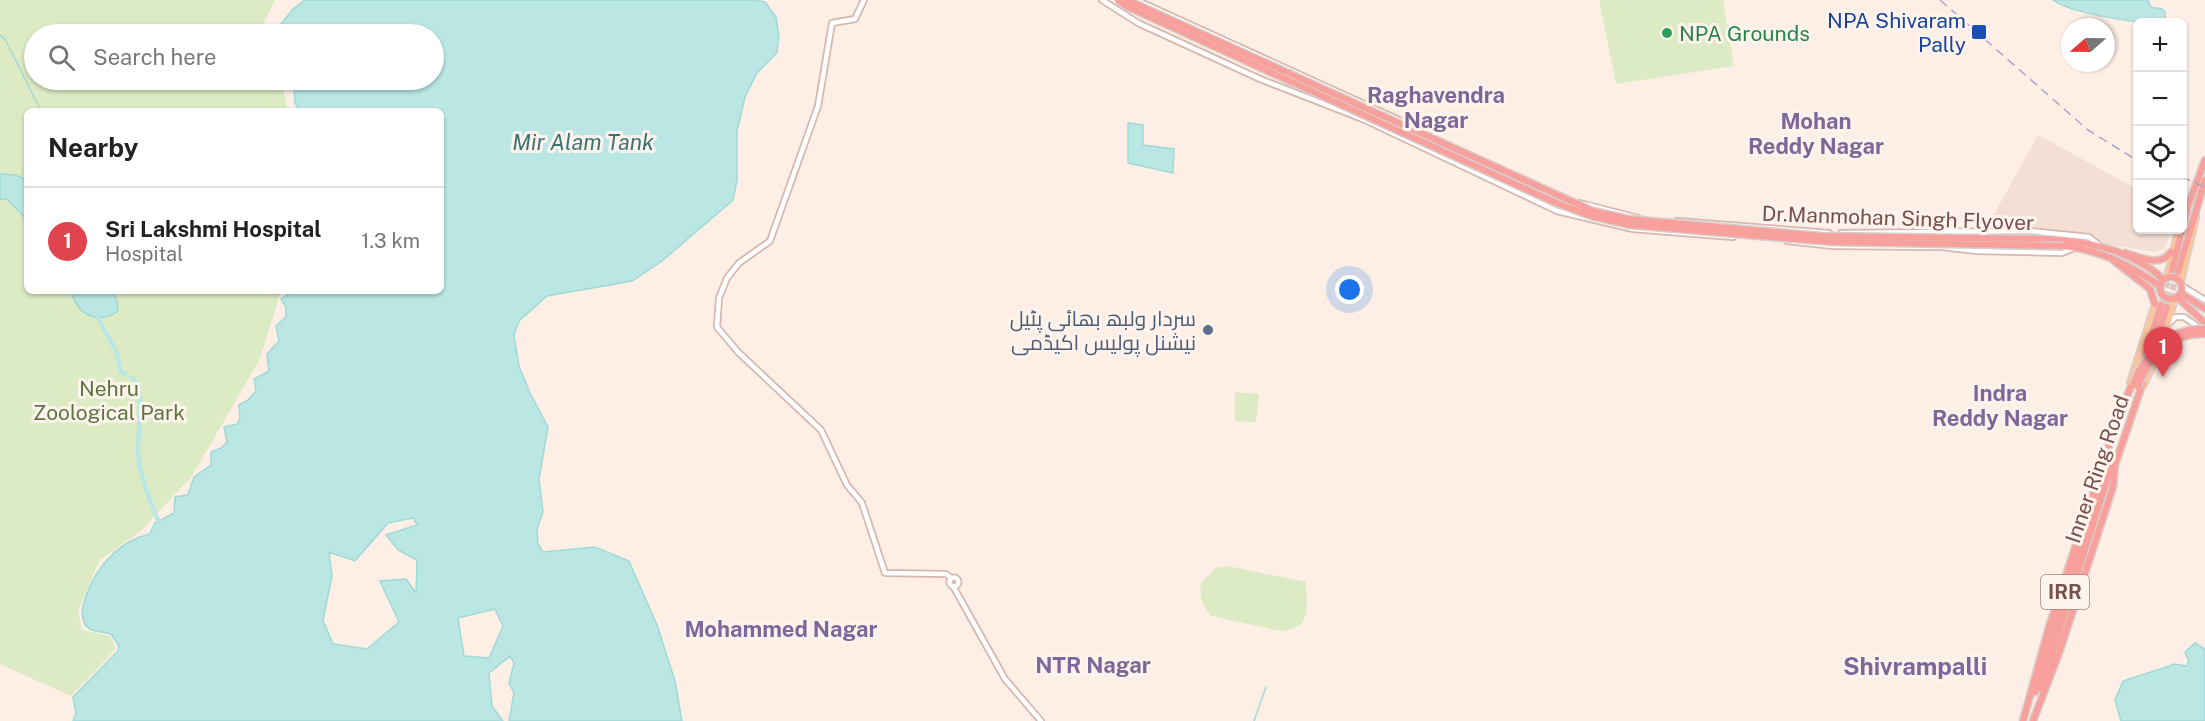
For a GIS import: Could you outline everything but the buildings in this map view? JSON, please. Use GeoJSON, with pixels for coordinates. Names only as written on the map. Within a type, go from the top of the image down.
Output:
{"type":"FeatureCollection","features":[{"type":"Feature","properties":{"kind":"highway","name":"Dr.Manmohan Singh Flyover"},"geometry":{"type":"LineString","coordinates":[[1118,0],[1126,6],[1554,202],[1591,216],[1630,225],[1832,242],[2064,246],[2109,253]]}},
{"type":"Feature","properties":{"kind":"highway","name":"Dr.Manmohan Singh Flyover"},"geometry":{"type":"LineString","coordinates":[[1127,0],[1593,211],[1628,219],[1821,236],[2040,239],[2102,246]]}},
{"type":"Feature","properties":{"kind":"highway","name":"IRR"},"geometry":{"type":"LineString","coordinates":[[2197,207],[2175,271],[2188,206],[2205,160]]}},
{"type":"Feature","properties":{"kind":"highway","name":"Inner Ring Road"},"geometry":{"type":"LineString","coordinates":[[2197,207],[2205,180]]}},
{"type":"Feature","properties":{"kind":"highway"},"geometry":{"type":"LineString","coordinates":[[2102,246],[2150,289],[2161,306]]}},
{"type":"Feature","properties":{"kind":"highway"},"geometry":{"type":"LineString","coordinates":[[2109,253],[2155,261],[2165,259],[2171,252]]}},
{"type":"Feature","properties":{"kind":"highway"},"geometry":{"type":"LineString","coordinates":[[2109,253],[2160,286],[2164,296],[2179,292],[2205,309]]}},
{"type":"Feature","properties":{"kind":"highway"},"geometry":{"type":"LineString","coordinates":[[2109,253],[2151,269],[2165,278],[2174,277],[2179,292],[2205,323]]}},
{"type":"Feature","properties":{"kind":"highway"},"geometry":{"type":"LineString","coordinates":[[2160,286],[2165,278]]}},
{"type":"Feature","properties":{"kind":"highway","name":"IRR"},"geometry":{"type":"LineString","coordinates":[[2139,393],[2161,306]]}},
{"type":"Feature","properties":{"kind":"highway","name":"Inner Ring Road"},"geometry":{"type":"LineString","coordinates":[[2104,462],[2128,389],[2139,371],[2161,306]]}},
{"type":"Feature","properties":{"kind":"highway"},"geometry":{"type":"LineString","coordinates":[[2025,721],[2140,369],[2151,352],[2169,337],[2187,330],[2205,332]]}},
{"type":"Feature","properties":{"kind":"highway"},"geometry":{"type":"LineString","coordinates":[[2032,721],[2144,371],[2154,356],[2171,342],[2205,332]]}},
{"type":"Feature","properties":{"kind":"highway","name":"Inner Ring Road"},"geometry":{"type":"LineString","coordinates":[[2115,465],[2139,393]]}},
{"type":"Feature","properties":{"kind":"highway"},"geometry":{"type":"LineString","coordinates":[[2025,721],[2063,586],[2104,462]]}},
{"type":"Feature","properties":{"kind":"highway"},"geometry":{"type":"LineString","coordinates":[[2032,721],[2079,591],[2113,487],[2115,465]]}},
{"type":"Feature","properties":{"kind":"main road","name":"Inner Ring Road"},"geometry":{"type":"LineString","coordinates":[[2139,393],[2150,375],[2179,292],[2192,243],[2197,207]]}},
{"type":"Feature","properties":{"kind":"main road"},"geometry":{"type":"LineString","coordinates":[[2165,278],[2177,234]]}},
{"type":"Feature","properties":{"kind":"main road","name":"Inner Ring Road"},"geometry":{"type":"LineString","coordinates":[[2025,721],[2104,462]]}},
{"type":"Feature","properties":{"kind":"main road","name":"Inner Ring Road"},"geometry":{"type":"LineString","coordinates":[[2032,721],[2115,465]]}},
{"type":"Feature","properties":{"kind":"street"},"geometry":{"type":"LineString","coordinates":[[864,0],[855,19],[834,21],[818,106],[770,241],[739,263],[727,278],[719,298],[716,319],[720,332],[738,352],[821,430],[847,485],[861,503],[885,573],[946,574],[956,579],[956,585],[1005,679],[1041,721]]}},
{"type":"Feature","properties":{"kind":"street"},"geometry":{"type":"LineString","coordinates":[[1102,0],[1138,23],[1260,79],[1338,108],[1557,212],[1611,225],[1661,232],[1862,247],[1942,247],[1977,251],[2062,253],[2074,247]]}},
{"type":"Feature","properties":{"kind":"street"},"geometry":{"type":"LineString","coordinates":[[1136,0],[1314,79],[1576,202],[1614,213],[1661,221],[1735,224],[1834,234],[2030,231],[2089,237],[2102,246]]}},
{"type":"Feature","properties":{"kind":"street"},"geometry":{"type":"LineString","coordinates":[[1445,159],[1452,145]]}},
{"type":"Feature","properties":{"kind":"street"},"geometry":{"type":"LineString","coordinates":[[1862,247],[1865,240],[1863,233]]}},
{"type":"Feature","properties":{"kind":"street"},"geometry":{"type":"LineString","coordinates":[[2179,292],[2205,300]]}},
{"type":"Feature","properties":{"kind":"street"},"geometry":{"type":"LineString","coordinates":[[2169,323],[2176,317],[2184,317],[2205,332]]}},
{"type":"Feature","properties":{"kind":"shaded area"},"geometry":{"type":"Polygon","coordinates":[[[2038,135],[2133,187],[2133,234],[2170,234],[2165,248],[2156,252],[2054,236],[1983,234],[2038,135]]]}},
{"type":"Feature","properties":{"kind":"green space","name":"Nehru Zoological Park"},"geometry":{"type":"Polygon","coordinates":[[[0,0],[275,0],[263,24],[24,24],[24,90],[283,90],[287,108],[24,108],[24,294],[280,294],[260,359],[192,476],[141,531],[99,561],[78,611],[82,630],[110,636],[116,649],[71,696],[0,664],[0,0]]]}},
{"type":"Feature","properties":{"kind":"green space","name":"NPA Grounds"},"geometry":{"type":"Polygon","coordinates":[[[1599,0],[1723,0],[1734,66],[1616,84],[1599,0]]]}},
{"type":"Feature","properties":{"kind":"green space"},"geometry":{"type":"Polygon","coordinates":[[[1235,392],[1259,394],[1256,422],[1235,421],[1235,392]]]}},
{"type":"Feature","properties":{"kind":"green space"},"geometry":{"type":"Polygon","coordinates":[[[1228,566],[1306,582],[1307,607],[1303,620],[1292,629],[1281,631],[1211,616],[1202,600],[1201,582],[1216,568],[1228,566]]]}},
{"type":"Feature","properties":{"kind":"water","name":"Mir Alam Tank"},"geometry":{"type":"Polygon","coordinates":[[[305,0],[753,0],[765,2],[776,17],[779,36],[777,53],[757,73],[745,97],[737,131],[737,180],[733,200],[662,261],[632,281],[547,296],[519,321],[514,335],[519,366],[548,427],[539,479],[543,512],[537,529],[538,544],[543,552],[595,547],[629,561],[657,625],[675,681],[682,721],[509,721],[514,693],[509,683],[514,663],[510,656],[489,673],[492,706],[503,721],[73,721],[76,713],[73,697],[118,651],[119,646],[111,634],[91,630],[85,625],[83,609],[91,584],[107,560],[120,548],[150,533],[155,523],[174,513],[175,497],[188,495],[194,477],[211,465],[211,452],[221,448],[227,442],[224,427],[237,424],[240,418],[239,405],[248,400],[256,391],[254,379],[269,371],[267,354],[279,341],[276,326],[286,317],[286,307],[281,299],[288,294],[444,294],[444,108],[298,108],[295,103],[294,90],[444,90],[444,24],[281,24],[293,9],[305,0]],[[413,518],[388,523],[355,561],[329,552],[332,576],[323,620],[333,644],[367,649],[399,622],[380,581],[406,579],[416,593],[417,560],[398,550],[386,535],[417,525],[413,518]],[[495,609],[458,618],[464,656],[489,658],[503,626],[495,609]]]}},
{"type":"Feature","properties":{"kind":"water"},"geometry":{"type":"Polygon","coordinates":[[[2053,0],[2148,0],[2151,7],[2162,9],[2165,12],[2165,18],[2133,18],[2133,21],[2091,14],[2053,0]]]}},
{"type":"Feature","properties":{"kind":"water"},"geometry":{"type":"Polygon","coordinates":[[[1128,123],[1143,125],[1143,145],[1174,149],[1173,173],[1128,163],[1128,123]]]}},
{"type":"Feature","properties":{"kind":"water"},"geometry":{"type":"Polygon","coordinates":[[[0,174],[15,175],[24,179],[24,217],[7,199],[0,199],[0,174]]]}},
{"type":"Feature","properties":{"kind":"water"},"geometry":{"type":"Polygon","coordinates":[[[72,294],[114,294],[118,311],[103,317],[95,317],[83,311],[72,294]]]}},
{"type":"Feature","properties":{"kind":"water"},"geometry":{"type":"Polygon","coordinates":[[[2195,643],[2205,649],[2205,721],[2121,721],[2115,700],[2123,681],[2175,664],[2186,666],[2189,662],[2185,652],[2195,643]]]}},
{"type":"Feature","properties":{"kind":"waterway"},"geometry":{"type":"LineString","coordinates":[[0,35],[5,39],[24,77]]}},
{"type":"Feature","properties":{"kind":"waterway"},"geometry":{"type":"LineString","coordinates":[[30,90],[40,108]]}},
{"type":"Feature","properties":{"kind":"waterway"},"geometry":{"type":"LineString","coordinates":[[98,318],[116,351],[121,372],[125,374]]}},
{"type":"Feature","properties":{"kind":"waterway"},"geometry":{"type":"LineString","coordinates":[[131,377],[139,390],[138,453],[141,470],[158,520]]}},
{"type":"Feature","properties":{"kind":"waterway"},"geometry":{"type":"LineString","coordinates":[[1254,721],[1266,687]]}},
{"type":"Feature","properties":{"kind":"tunnel"},"geometry":{"type":"LineString","coordinates":[[2161,305],[2171,271]]}},
{"type":"Feature","properties":{"kind":"tunnel"},"geometry":{"type":"LineString","coordinates":[[2167,307],[2178,272]]}},
{"type":"Feature","properties":{"kind":"railway"},"geometry":{"type":"LineString","coordinates":[[1940,0],[2088,130],[2133,158]]}},
{"type":"Feature","properties":{"kind":"railway"},"geometry":{"type":"LineString","coordinates":[[2187,179],[2205,187]]}},
{"type":"Feature","properties":{"kind":"place","name":"NPA Shivaram Pally"},"geometry":{"type":"Point","coordinates":[1979,32]}},
{"type":"Feature","properties":{"kind":"place","name":"NPA Grounds"},"geometry":{"type":"Point","coordinates":[1667,33]}},
{"type":"Feature","properties":{"kind":"place","name":"سردار ولبھ بھائی پٹیل نیشنل پولیس اکیڈمی"},"geometry":{"type":"Point","coordinates":[1208,330]}},
{"type":"Feature","properties":{"kind":"place","name":"Sri Lakshmi Hospital"},"geometry":{"type":"Point","coordinates":[2163,377]}},
{"type":"Feature","properties":{"kind":"district","name":"Raghavendra Nagar"},"geometry":{"type":"Point","coordinates":[1436,108]}},
{"type":"Feature","properties":{"kind":"district","name":"Mohan Reddy Nagar"},"geometry":{"type":"Point","coordinates":[1816,134]}},
{"type":"Feature","properties":{"kind":"district","name":"Indra Reddy Nagar"},"geometry":{"type":"Point","coordinates":[2000,406]}},
{"type":"Feature","properties":{"kind":"district","name":"Mohammed Nagar"},"geometry":{"type":"Point","coordinates":[781,629]}},
{"type":"Feature","properties":{"kind":"district","name":"NTR Nagar"},"geometry":{"type":"Point","coordinates":[1093,665]}},
{"type":"Feature","properties":{"kind":"district","name":"Shivrampalli"},"geometry":{"type":"Point","coordinates":[1915,666]}}]}
